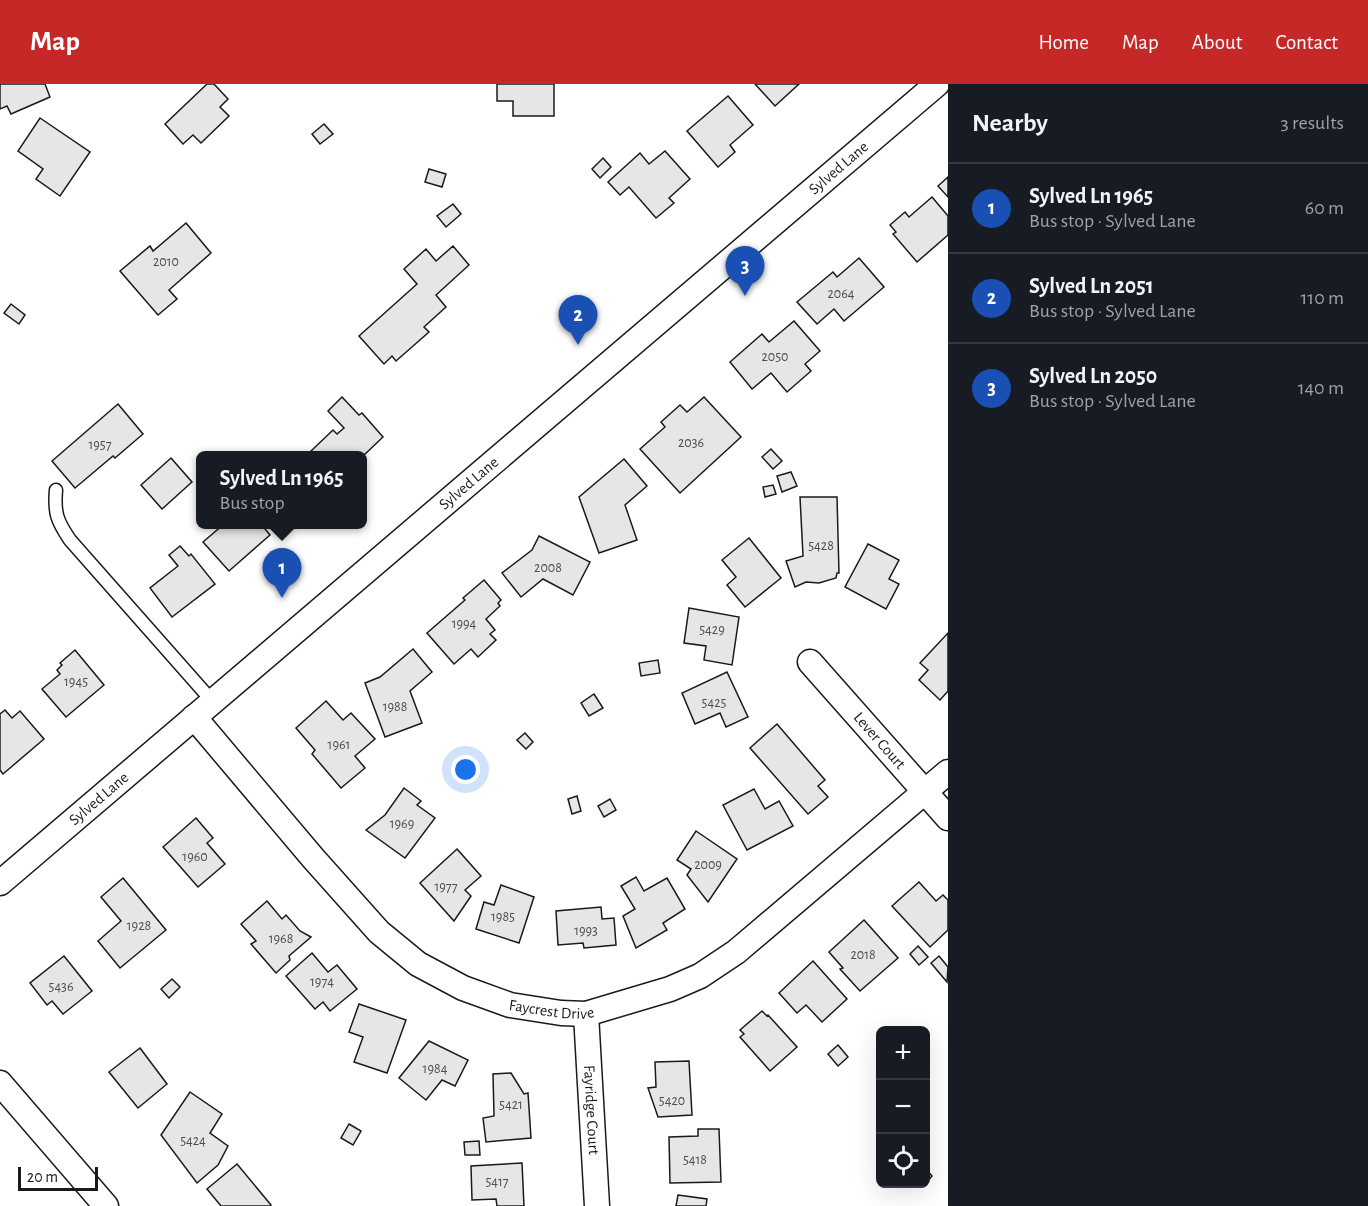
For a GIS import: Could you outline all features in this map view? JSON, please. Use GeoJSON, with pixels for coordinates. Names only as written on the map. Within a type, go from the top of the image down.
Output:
{"type":"FeatureCollection","features":[{"type":"Feature","properties":{"kind":"street","name":"Sylved Lane"},"geometry":{"type":"LineString","coordinates":[[0,883],[937,84]]}},
{"type":"Feature","properties":{"kind":"street","name":"Lever Court"},"geometry":{"type":"LineString","coordinates":[[810,662],[948,818]]}},
{"type":"Feature","properties":{"kind":"street","name":"Faycrest Drive"},"geometry":{"type":"LineString","coordinates":[[194,717],[379,932],[418,964],[462,988],[510,1005],[561,1013],[586,1014],[670,989],[709,970],[736,952],[948,772]]}},
{"type":"Feature","properties":{"kind":"street","name":"Fayridge Court"},"geometry":{"type":"LineString","coordinates":[[586,1014],[597,1206]]}},
{"type":"Feature","properties":{"kind":"street"},"geometry":{"type":"LineString","coordinates":[[0,1083],[106,1206]]}},
{"type":"Feature","properties":{"kind":"lane"},"geometry":{"type":"LineString","coordinates":[[57,490],[55,508],[58,523],[69,540],[213,702]]}},
{"type":"Feature","properties":{"kind":"building"},"geometry":{"type":"Polygon","coordinates":[[[0,84],[45,84],[50,97],[11,114],[7,106],[0,109],[0,84]]]}},
{"type":"Feature","properties":{"kind":"building"},"geometry":{"type":"Polygon","coordinates":[[[207,84],[214,84],[228,99],[220,107],[229,116],[201,143],[193,135],[183,144],[165,124],[207,84]]]}},
{"type":"Feature","properties":{"kind":"building"},"geometry":{"type":"Polygon","coordinates":[[[497,84],[554,84],[554,116],[513,116],[513,101],[497,101],[497,84]]]}},
{"type":"Feature","properties":{"kind":"building"},"geometry":{"type":"Polygon","coordinates":[[[755,84],[799,84],[775,106],[755,84]]]}},
{"type":"Feature","properties":{"kind":"building"},"geometry":{"type":"Polygon","coordinates":[[[728,96],[753,125],[730,145],[735,152],[718,167],[687,131],[728,96]]]}},
{"type":"Feature","properties":{"kind":"building"},"geometry":{"type":"Polygon","coordinates":[[[40,118],[90,152],[60,196],[36,179],[43,169],[18,151],[40,118]]]}},
{"type":"Feature","properties":{"kind":"building"},"geometry":{"type":"Polygon","coordinates":[[[324,124],[333,134],[320,144],[312,134],[324,124]]]}},
{"type":"Feature","properties":{"kind":"building"},"geometry":{"type":"Polygon","coordinates":[[[665,151],[690,179],[669,198],[674,203],[656,218],[629,187],[620,195],[608,182],[640,153],[649,164],[665,151]]]}},
{"type":"Feature","properties":{"kind":"building"},"geometry":{"type":"Polygon","coordinates":[[[603,158],[611,167],[600,178],[592,169],[603,158]]]}},
{"type":"Feature","properties":{"kind":"building"},"geometry":{"type":"Polygon","coordinates":[[[429,169],[446,174],[442,187],[425,182],[429,169]]]}},
{"type":"Feature","properties":{"kind":"building"},"geometry":{"type":"Polygon","coordinates":[[[948,177],[948,197],[938,186],[948,177]]]}},
{"type":"Feature","properties":{"kind":"building"},"geometry":{"type":"Polygon","coordinates":[[[932,197],[948,216],[948,235],[917,262],[893,234],[896,232],[890,225],[905,212],[909,217],[932,197]]]}},
{"type":"Feature","properties":{"kind":"building"},"geometry":{"type":"Polygon","coordinates":[[[453,204],[461,214],[446,227],[437,216],[453,204]]]}},
{"type":"Feature","properties":{"kind":"building"},"geometry":{"type":"Polygon","coordinates":[[[186,223],[211,253],[169,290],[177,299],[158,315],[120,271],[150,246],[153,251],[186,223]]]}},
{"type":"Feature","properties":{"kind":"building"},"geometry":{"type":"Polygon","coordinates":[[[453,246],[469,265],[436,295],[446,307],[424,327],[429,332],[396,361],[392,356],[384,364],[359,336],[417,284],[404,269],[426,249],[436,261],[453,246]]]}},
{"type":"Feature","properties":{"kind":"building"},"geometry":{"type":"Polygon","coordinates":[[[859,258],[884,287],[844,321],[834,309],[817,324],[797,302],[833,272],[837,277],[859,258]]]}},
{"type":"Feature","properties":{"kind":"building"},"geometry":{"type":"Polygon","coordinates":[[[11,304],[25,315],[19,324],[4,313],[11,304]]]}},
{"type":"Feature","properties":{"kind":"building"},"geometry":{"type":"Polygon","coordinates":[[[794,321],[820,351],[805,364],[811,371],[787,392],[771,373],[752,389],[730,362],[762,334],[769,342],[794,321]]]}},
{"type":"Feature","properties":{"kind":"building"},"geometry":{"type":"Polygon","coordinates":[[[342,397],[359,415],[362,413],[383,437],[367,452],[311,451],[333,430],[337,434],[344,428],[328,411],[342,397]]]}},
{"type":"Feature","properties":{"kind":"building"},"geometry":{"type":"Polygon","coordinates":[[[704,397],[741,437],[680,493],[640,449],[665,427],[661,422],[680,405],[687,412],[704,397]]]}},
{"type":"Feature","properties":{"kind":"building"},"geometry":{"type":"Polygon","coordinates":[[[118,404],[143,434],[75,488],[52,461],[118,404]]]}},
{"type":"Feature","properties":{"kind":"building"},"geometry":{"type":"Polygon","coordinates":[[[771,449],[782,461],[773,469],[762,457],[771,449]]]}},
{"type":"Feature","properties":{"kind":"building"},"geometry":{"type":"Polygon","coordinates":[[[171,458],[192,482],[162,509],[141,485],[171,458]]]}},
{"type":"Feature","properties":{"kind":"building"},"geometry":{"type":"Polygon","coordinates":[[[624,459],[647,486],[625,505],[637,540],[599,553],[579,497],[624,459]]]}},
{"type":"Feature","properties":{"kind":"building"},"geometry":{"type":"Polygon","coordinates":[[[791,472],[797,486],[782,492],[777,476],[791,472]]]}},
{"type":"Feature","properties":{"kind":"building"},"geometry":{"type":"Polygon","coordinates":[[[773,485],[776,494],[765,497],[763,487],[773,485]]]}},
{"type":"Feature","properties":{"kind":"building"},"geometry":{"type":"Polygon","coordinates":[[[800,497],[837,497],[839,573],[836,578],[819,583],[806,582],[795,587],[786,561],[803,556],[800,497]]]}},
{"type":"Feature","properties":{"kind":"building"},"geometry":{"type":"Polygon","coordinates":[[[218,529],[265,529],[270,535],[229,571],[203,542],[218,529]]]}},
{"type":"Feature","properties":{"kind":"building"},"geometry":{"type":"Polygon","coordinates":[[[539,536],[590,562],[573,595],[543,579],[521,597],[502,573],[532,550],[539,536]]]}},
{"type":"Feature","properties":{"kind":"building"},"geometry":{"type":"Polygon","coordinates":[[[749,538],[781,578],[745,607],[727,585],[736,577],[722,560],[749,538]]]}},
{"type":"Feature","properties":{"kind":"building"},"geometry":{"type":"Polygon","coordinates":[[[868,544],[899,560],[889,579],[899,584],[886,609],[845,587],[868,544]]]}},
{"type":"Feature","properties":{"kind":"building"},"geometry":{"type":"Polygon","coordinates":[[[180,546],[189,556],[191,554],[215,584],[172,617],[150,588],[178,566],[169,555],[180,546]]]}},
{"type":"Feature","properties":{"kind":"building"},"geometry":{"type":"Polygon","coordinates":[[[484,580],[501,600],[498,603],[500,606],[486,619],[495,630],[490,634],[496,640],[478,657],[471,649],[454,664],[427,633],[484,580]]]}},
{"type":"Feature","properties":{"kind":"building"},"geometry":{"type":"Polygon","coordinates":[[[689,608],[739,617],[732,665],[704,660],[706,646],[684,643],[689,608]]]}},
{"type":"Feature","properties":{"kind":"building"},"geometry":{"type":"Polygon","coordinates":[[[948,633],[948,691],[940,700],[919,680],[928,670],[920,663],[948,633]]]}},
{"type":"Feature","properties":{"kind":"building"},"geometry":{"type":"Polygon","coordinates":[[[413,649],[432,672],[410,691],[422,723],[385,737],[365,683],[380,677],[413,649]]]}},
{"type":"Feature","properties":{"kind":"building"},"geometry":{"type":"Polygon","coordinates":[[[75,650],[104,685],[66,717],[42,689],[60,674],[57,670],[62,665],[60,663],[75,650]]]}},
{"type":"Feature","properties":{"kind":"building"},"geometry":{"type":"Polygon","coordinates":[[[658,660],[660,673],[641,676],[639,663],[658,660]]]}},
{"type":"Feature","properties":{"kind":"building"},"geometry":{"type":"Polygon","coordinates":[[[727,672],[748,717],[726,727],[720,713],[695,724],[682,693],[727,672]]]}},
{"type":"Feature","properties":{"kind":"building"},"geometry":{"type":"Polygon","coordinates":[[[594,694],[603,708],[589,716],[581,703],[594,694]]]}},
{"type":"Feature","properties":{"kind":"building"},"geometry":{"type":"Polygon","coordinates":[[[326,701],[343,720],[351,713],[375,739],[355,756],[365,768],[341,788],[312,754],[315,750],[296,728],[326,701]]]}},
{"type":"Feature","properties":{"kind":"building"},"geometry":{"type":"Polygon","coordinates":[[[5,710],[12,718],[20,711],[44,739],[3,774],[0,770],[0,714],[5,710]]]}},
{"type":"Feature","properties":{"kind":"building"},"geometry":{"type":"Polygon","coordinates":[[[777,724],[825,780],[818,786],[828,797],[808,814],[750,748],[777,724]]]}},
{"type":"Feature","properties":{"kind":"building"},"geometry":{"type":"Polygon","coordinates":[[[525,733],[533,742],[526,749],[517,740],[525,733]]]}},
{"type":"Feature","properties":{"kind":"building"},"geometry":{"type":"Polygon","coordinates":[[[404,788],[421,801],[417,805],[435,818],[405,858],[366,830],[385,815],[404,788]]]}},
{"type":"Feature","properties":{"kind":"building"},"geometry":{"type":"Polygon","coordinates":[[[754,789],[765,809],[779,801],[793,826],[747,850],[723,805],[754,789]]]}},
{"type":"Feature","properties":{"kind":"building"},"geometry":{"type":"Polygon","coordinates":[[[577,796],[581,811],[572,814],[568,799],[577,796]]]}},
{"type":"Feature","properties":{"kind":"building"},"geometry":{"type":"Polygon","coordinates":[[[610,799],[616,810],[604,817],[598,806],[610,799]]]}},
{"type":"Feature","properties":{"kind":"building"},"geometry":{"type":"Polygon","coordinates":[[[196,818],[213,838],[207,843],[225,864],[198,887],[163,847],[196,818]]]}},
{"type":"Feature","properties":{"kind":"building"},"geometry":{"type":"Polygon","coordinates":[[[696,831],[737,859],[708,902],[687,875],[691,869],[677,860],[696,831]]]}},
{"type":"Feature","properties":{"kind":"building"},"geometry":{"type":"Polygon","coordinates":[[[457,849],[481,876],[465,890],[471,896],[454,921],[420,883],[457,849]]]}},
{"type":"Feature","properties":{"kind":"building"},"geometry":{"type":"Polygon","coordinates":[[[636,877],[644,891],[667,878],[685,909],[663,923],[667,930],[636,948],[623,916],[635,909],[621,886],[636,877]]]}},
{"type":"Feature","properties":{"kind":"building"},"geometry":{"type":"Polygon","coordinates":[[[123,878],[166,930],[120,968],[98,941],[121,921],[101,897],[123,878]]]}},
{"type":"Feature","properties":{"kind":"building"},"geometry":{"type":"Polygon","coordinates":[[[919,882],[936,901],[943,895],[948,900],[948,930],[930,947],[892,906],[919,882]]]}},
{"type":"Feature","properties":{"kind":"building"},"geometry":{"type":"Polygon","coordinates":[[[501,885],[534,897],[519,943],[476,929],[484,902],[494,905],[501,885]]]}},
{"type":"Feature","properties":{"kind":"building"},"geometry":{"type":"Polygon","coordinates":[[[267,901],[282,919],[286,915],[300,931],[311,937],[289,956],[290,960],[276,973],[251,944],[256,941],[241,924],[267,901]]]}},
{"type":"Feature","properties":{"kind":"building"},"geometry":{"type":"Polygon","coordinates":[[[601,907],[602,919],[614,918],[616,945],[584,948],[583,943],[558,945],[556,911],[601,907]]]}},
{"type":"Feature","properties":{"kind":"building"},"geometry":{"type":"Polygon","coordinates":[[[864,920],[898,958],[860,991],[840,969],[843,968],[829,952],[864,920]]]}},
{"type":"Feature","properties":{"kind":"building"},"geometry":{"type":"Polygon","coordinates":[[[918,946],[928,957],[919,965],[910,954],[918,946]]]}},
{"type":"Feature","properties":{"kind":"building"},"geometry":{"type":"Polygon","coordinates":[[[312,953],[328,972],[337,965],[357,989],[330,1011],[323,1002],[315,1009],[286,976],[312,953]]]}},
{"type":"Feature","properties":{"kind":"building"},"geometry":{"type":"Polygon","coordinates":[[[64,956],[92,991],[63,1014],[52,1001],[47,1005],[30,983],[64,956]]]}},
{"type":"Feature","properties":{"kind":"building"},"geometry":{"type":"Polygon","coordinates":[[[939,956],[948,967],[947,982],[931,963],[939,956]]]}},
{"type":"Feature","properties":{"kind":"building"},"geometry":{"type":"Polygon","coordinates":[[[813,961],[847,999],[822,1022],[806,1005],[797,1013],[779,993],[813,961]]]}},
{"type":"Feature","properties":{"kind":"building"},"geometry":{"type":"Polygon","coordinates":[[[172,979],[180,987],[169,998],[161,989],[172,979]]]}},
{"type":"Feature","properties":{"kind":"building"},"geometry":{"type":"Polygon","coordinates":[[[359,1004],[406,1020],[387,1073],[354,1062],[363,1037],[349,1032],[359,1004]]]}},
{"type":"Feature","properties":{"kind":"building"},"geometry":{"type":"Polygon","coordinates":[[[762,1011],[797,1047],[770,1071],[740,1037],[744,1034],[740,1030],[762,1011]]]}},
{"type":"Feature","properties":{"kind":"building"},"geometry":{"type":"Polygon","coordinates":[[[429,1041],[468,1060],[455,1086],[442,1080],[426,1100],[399,1078],[429,1041]]]}},
{"type":"Feature","properties":{"kind":"building"},"geometry":{"type":"Polygon","coordinates":[[[838,1045],[848,1057],[838,1066],[828,1054],[838,1045]]]}},
{"type":"Feature","properties":{"kind":"building"},"geometry":{"type":"Polygon","coordinates":[[[140,1048],[167,1084],[138,1108],[109,1072],[140,1048]]]}},
{"type":"Feature","properties":{"kind":"building"},"geometry":{"type":"Polygon","coordinates":[[[689,1061],[692,1115],[658,1117],[648,1088],[656,1087],[655,1062],[689,1061]]]}},
{"type":"Feature","properties":{"kind":"building"},"geometry":{"type":"Polygon","coordinates":[[[511,1073],[524,1094],[528,1093],[531,1138],[486,1142],[483,1118],[494,1116],[493,1074],[511,1073]]]}},
{"type":"Feature","properties":{"kind":"building"},"geometry":{"type":"Polygon","coordinates":[[[190,1092],[222,1114],[210,1133],[228,1146],[218,1165],[197,1183],[161,1135],[190,1092]]]}},
{"type":"Feature","properties":{"kind":"building"},"geometry":{"type":"Polygon","coordinates":[[[349,1124],[361,1131],[353,1145],[341,1138],[349,1124]]]}},
{"type":"Feature","properties":{"kind":"building"},"geometry":{"type":"Polygon","coordinates":[[[698,1129],[719,1129],[721,1182],[670,1183],[669,1137],[698,1136],[698,1129]]]}},
{"type":"Feature","properties":{"kind":"building"},"geometry":{"type":"Polygon","coordinates":[[[479,1141],[480,1155],[465,1155],[464,1142],[479,1141]]]}},
{"type":"Feature","properties":{"kind":"building"},"geometry":{"type":"Polygon","coordinates":[[[522,1163],[524,1206],[497,1206],[496,1199],[472,1200],[471,1166],[522,1163]]]}},
{"type":"Feature","properties":{"kind":"building"},"geometry":{"type":"Polygon","coordinates":[[[237,1164],[270,1206],[221,1206],[207,1189],[237,1164]]]}},
{"type":"Feature","properties":{"kind":"building"},"geometry":{"type":"Polygon","coordinates":[[[678,1195],[707,1199],[706,1206],[676,1206],[678,1195]]]}},
{"type":"Feature","properties":{"kind":"place","name":"Sylved Ln 2050"},"geometry":{"type":"Point","coordinates":[745,296]}},
{"type":"Feature","properties":{"kind":"place","name":"Sylved Ln 2051"},"geometry":{"type":"Point","coordinates":[578,345]}},
{"type":"Feature","properties":{"kind":"place","name":"Sylved Ln 1965"},"geometry":{"type":"Point","coordinates":[282,598]}}]}
